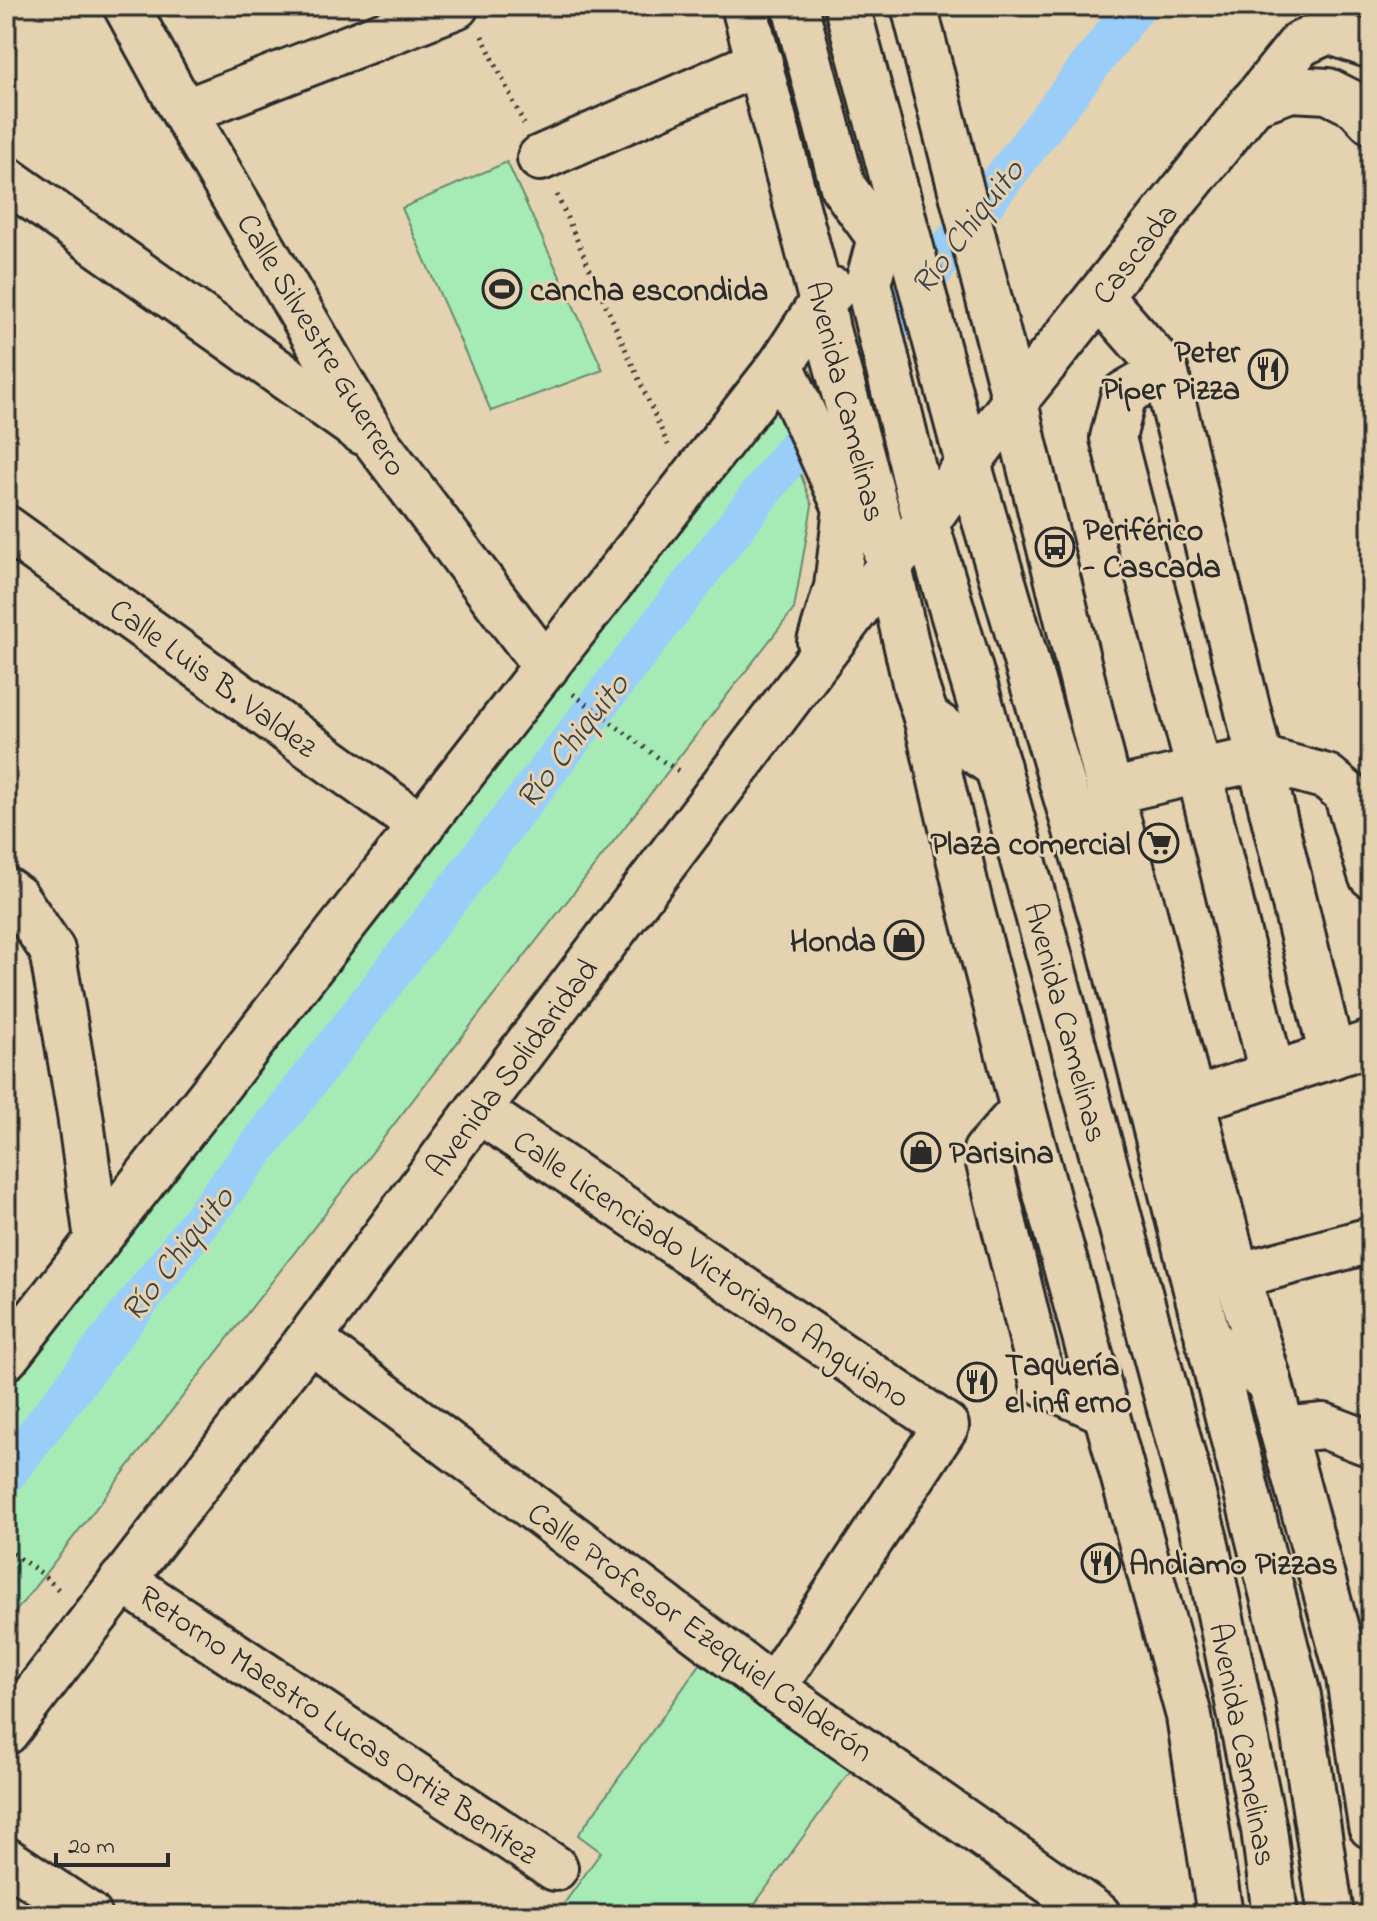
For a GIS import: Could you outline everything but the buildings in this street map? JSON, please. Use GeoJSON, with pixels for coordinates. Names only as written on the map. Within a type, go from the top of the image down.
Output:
{"type":"FeatureCollection","features":[{"type":"Feature","properties":{"kind":"main road","name":"Calle Silvestre Guerrero"},"geometry":{"type":"LineString","coordinates":[[126,6],[184,112],[375,440],[556,678]]}},
{"type":"Feature","properties":{"kind":"main road","name":"Avenida Camelinas"},"geometry":{"type":"LineString","coordinates":[[744,6],[824,316],[861,509],[889,566],[916,687],[1023,1109],[1189,1716],[1220,1915]]}},
{"type":"Feature","properties":{"kind":"main road","name":"Avenida Camelinas"},"geometry":{"type":"LineString","coordinates":[[795,6],[843,187],[898,236]]}},
{"type":"Feature","properties":{"kind":"main road","name":"Avenida Camelinas"},"geometry":{"type":"LineString","coordinates":[[847,6],[898,236],[956,418],[1110,946],[1298,1696],[1331,1915]]}},
{"type":"Feature","properties":{"kind":"main road"},"geometry":{"type":"LineString","coordinates":[[914,6],[1015,401],[1110,792],[1237,1276],[1282,1430],[1360,1674],[1371,1826]]}},
{"type":"Feature","properties":{"kind":"main road"},"geometry":{"type":"LineString","coordinates":[[184,112],[468,20]]}},
{"type":"Feature","properties":{"kind":"main road","name":"Cascada"},"geometry":{"type":"LineString","coordinates":[[1015,401],[1300,44],[1328,31],[1371,46]]}},
{"type":"Feature","properties":{"kind":"main road"},"geometry":{"type":"LineString","coordinates":[[540,158],[760,62]]}},
{"type":"Feature","properties":{"kind":"main road"},"geometry":{"type":"LineString","coordinates":[[1252,103],[1291,89],[1328,91],[1356,105],[1371,121]]}},
{"type":"Feature","properties":{"kind":"main road"},"geometry":{"type":"LineString","coordinates":[[6,179],[375,440]]}},
{"type":"Feature","properties":{"kind":"main road"},"geometry":{"type":"LineString","coordinates":[[6,1357],[421,826],[556,678],[686,487],[824,316],[898,236]]}},
{"type":"Feature","properties":{"kind":"main road","name":"Avenida Camelinas"},"geometry":{"type":"LineString","coordinates":[[898,236],[868,283],[926,523],[1061,996],[1205,1540],[1264,1829],[1275,1915]]}},
{"type":"Feature","properties":{"kind":"main road"},"geometry":{"type":"LineString","coordinates":[[1100,296],[1165,370],[1261,759],[1352,1049],[1192,1099]]}},
{"type":"Feature","properties":{"kind":"main road"},"geometry":{"type":"LineString","coordinates":[[782,368],[861,509],[811,670]]}},
{"type":"Feature","properties":{"kind":"main road"},"geometry":{"type":"LineString","coordinates":[[1165,370],[1124,394],[1113,438],[1199,771],[1272,1074]]}},
{"type":"Feature","properties":{"kind":"main road","name":"Avenida Solidaridad"},"geometry":{"type":"LineString","coordinates":[[6,1732],[309,1339],[478,1110],[889,566],[926,523],[1015,401]]}},
{"type":"Feature","properties":{"kind":"main road","name":"Calle Luis B. Valdez"},"geometry":{"type":"LineString","coordinates":[[6,528],[421,826]]}},
{"type":"Feature","properties":{"kind":"main road"},"geometry":{"type":"LineString","coordinates":[[926,717],[998,767]]}},
{"type":"Feature","properties":{"kind":"main road"},"geometry":{"type":"LineString","coordinates":[[1110,792],[1261,759],[1327,777],[1346,793],[1371,875]]}},
{"type":"Feature","properties":{"kind":"main road"},"geometry":{"type":"LineString","coordinates":[[6,890],[16,897],[52,950],[80,1114],[97,1240]]}},
{"type":"Feature","properties":{"kind":"main road","name":"Calle Licenciado Victoriano Anguiano"},"geometry":{"type":"LineString","coordinates":[[478,1110],[946,1426],[773,1688]]}},
{"type":"Feature","properties":{"kind":"main road"},"geometry":{"type":"LineString","coordinates":[[1237,1276],[1371,1240]]}},
{"type":"Feature","properties":{"kind":"main road","name":"Calle Profesor Ezequiel Calderón"},"geometry":{"type":"LineString","coordinates":[[309,1339],[773,1688],[1098,1915]]}},
{"type":"Feature","properties":{"kind":"main road"},"geometry":{"type":"LineString","coordinates":[[1208,1340],[1269,1381]]}},
{"type":"Feature","properties":{"kind":"main road"},"geometry":{"type":"LineString","coordinates":[[1282,1430],[1324,1426],[1369,1449]]}},
{"type":"Feature","properties":{"kind":"main road","name":"Retorno Maestro Lucas Ortiz Benítez"},"geometry":{"type":"LineString","coordinates":[[122,1580],[555,1868]]}},
{"type":"Feature","properties":{"kind":"main road"},"geometry":{"type":"LineString","coordinates":[[6,1860],[89,1915]]}},
{"type":"Feature","properties":{"kind":"path"},"geometry":{"type":"LineString","coordinates":[[468,20],[540,158],[686,487]]}},
{"type":"Feature","properties":{"kind":"path"},"geometry":{"type":"LineString","coordinates":[[556,678],[659,759]]}},
{"type":"Feature","properties":{"kind":"path"},"geometry":{"type":"LineString","coordinates":[[6,1549],[41,1573]]}},
{"type":"Feature","properties":{"kind":"green space","name":"cancha escondida"},"geometry":{"type":"Polygon","coordinates":[[[507,162],[603,370],[491,411],[402,208],[507,162]]]}},
{"type":"Feature","properties":{"kind":"green space"},"geometry":{"type":"Polygon","coordinates":[[[765,378],[812,505],[794,609],[6,1624],[6,1347],[765,378]]]}},
{"type":"Feature","properties":{"kind":"green space"},"geometry":{"type":"Polygon","coordinates":[[[701,1663],[850,1771],[747,1915],[556,1915],[601,1852],[578,1835],[701,1663]]]}},
{"type":"Feature","properties":{"kind":"waterway","name":"Río Chiquito"},"geometry":{"type":"LineString","coordinates":[[6,1474],[1136,6]]}},
{"type":"Feature","properties":{"kind":"place","name":"cancha escondida"},"geometry":{"type":"Point","coordinates":[502,289]}},
{"type":"Feature","properties":{"kind":"place","name":"Peter Piper Pizza"},"geometry":{"type":"Point","coordinates":[1268,369]}},
{"type":"Feature","properties":{"kind":"place","name":"Periférico - Cascada"},"geometry":{"type":"Point","coordinates":[1055,547]}},
{"type":"Feature","properties":{"kind":"place","name":"Plaza comercial"},"geometry":{"type":"Point","coordinates":[1159,843]}},
{"type":"Feature","properties":{"kind":"place","name":"Honda"},"geometry":{"type":"Point","coordinates":[904,940]}},
{"type":"Feature","properties":{"kind":"place","name":"Parisina"},"geometry":{"type":"Point","coordinates":[921,1152]}},
{"type":"Feature","properties":{"kind":"place","name":"Taquería el infierno"},"geometry":{"type":"Point","coordinates":[977,1382]}},
{"type":"Feature","properties":{"kind":"place","name":"Andiamo Pizzas"},"geometry":{"type":"Point","coordinates":[1101,1563]}}]}
